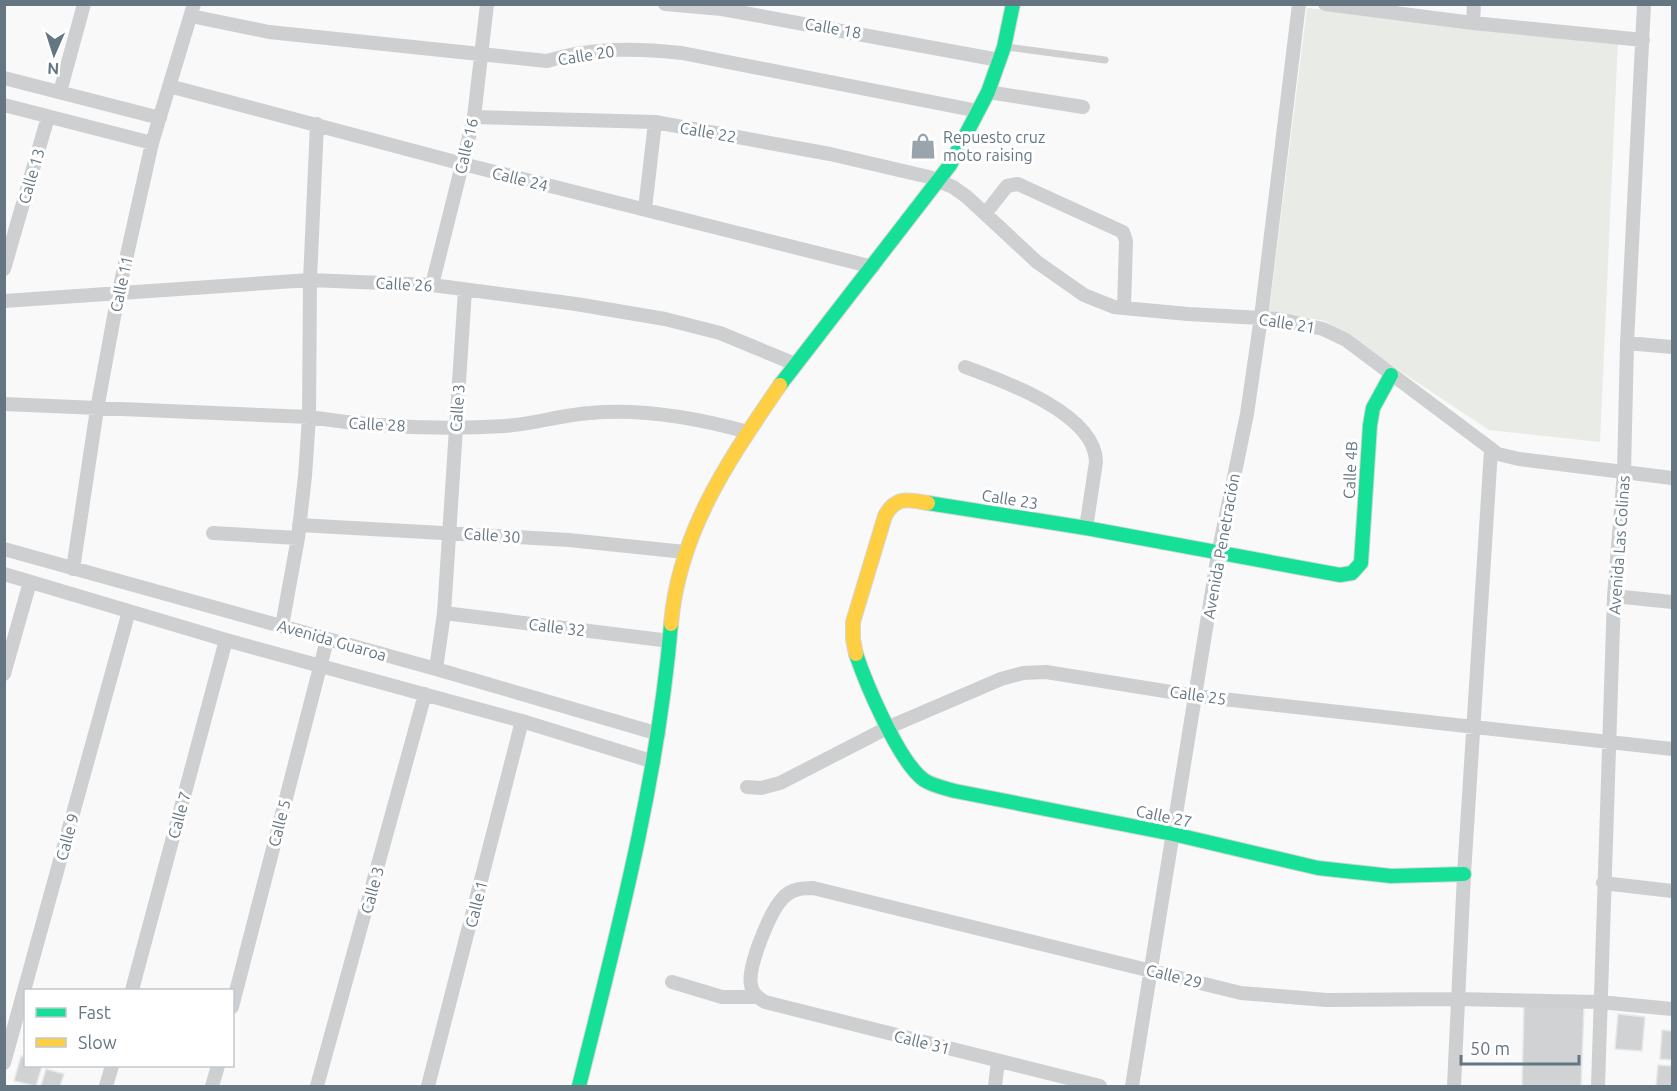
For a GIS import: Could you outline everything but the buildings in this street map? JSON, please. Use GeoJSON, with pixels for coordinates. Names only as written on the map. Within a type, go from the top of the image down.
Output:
{"type":"FeatureCollection","features":[{"type":"Feature","properties":{"kind":"street"},"geometry":{"type":"LineString","coordinates":[[60,92],[84,4]]}},
{"type":"Feature","properties":{"kind":"street","name":"Calle 16"},"geometry":{"type":"LineString","coordinates":[[432,285],[474,117],[487,4]]}},
{"type":"Feature","properties":{"kind":"street","name":"Calle 18"},"geometry":{"type":"LineString","coordinates":[[665,4],[722,9],[1001,53]]}},
{"type":"Feature","properties":{"kind":"street"},"geometry":{"type":"LineString","coordinates":[[579,1086],[618,928],[654,762],[674,593],[685,552],[707,500],[748,432],[795,364],[873,267],[950,165],[988,92],[1001,53],[1013,4]]}},
{"type":"Feature","properties":{"kind":"street","name":"Avenida Penetración"},"geometry":{"type":"LineString","coordinates":[[1132,1086],[1218,554],[1246,414],[1261,317],[1299,4]]}},
{"type":"Feature","properties":{"kind":"street"},"geometry":{"type":"LineString","coordinates":[[1325,4],[1473,23],[1643,40]]}},
{"type":"Feature","properties":{"kind":"street"},"geometry":{"type":"LineString","coordinates":[[1473,23],[1474,4]]}},
{"type":"Feature","properties":{"kind":"street","name":"Avenida Las Colinas"},"geometry":{"type":"LineString","coordinates":[[1598,1086],[1614,596],[1624,472],[1627,343],[1644,4]]}},
{"type":"Feature","properties":{"kind":"street","name":"Calle 20"},"geometry":{"type":"LineString","coordinates":[[192,10],[269,32],[547,61],[587,52],[646,49],[692,55],[978,111]]}},
{"type":"Feature","properties":{"kind":"street","name":"Calle 11"},"geometry":{"type":"LineString","coordinates":[[73,569],[97,409],[118,295],[152,143],[192,10]]}},
{"type":"Feature","properties":{"kind":"street"},"geometry":{"type":"LineString","coordinates":[[4,78],[160,118]]}},
{"type":"Feature","properties":{"kind":"street","name":"Calle 24"},"geometry":{"type":"LineString","coordinates":[[169,86],[463,164],[873,267]]}},
{"type":"Feature","properties":{"kind":"street"},"geometry":{"type":"LineString","coordinates":[[988,92],[1083,107]]}},
{"type":"Feature","properties":{"kind":"street"},"geometry":{"type":"LineString","coordinates":[[4,105],[152,143]]}},
{"type":"Feature","properties":{"kind":"street","name":"Calle 13"},"geometry":{"type":"LineString","coordinates":[[4,269],[48,117]]}},
{"type":"Feature","properties":{"kind":"street","name":"Calle 22"},"geometry":{"type":"LineString","coordinates":[[474,117],[655,122],[850,158],[938,180]]}},
{"type":"Feature","properties":{"kind":"street"},"geometry":{"type":"LineString","coordinates":[[645,209],[655,122]]}},
{"type":"Feature","properties":{"kind":"street"},"geometry":{"type":"LineString","coordinates":[[282,626],[305,477],[309,417],[310,280],[317,124]]}},
{"type":"Feature","properties":{"kind":"street","name":"Calle 21"},"geometry":{"type":"LineString","coordinates":[[938,180],[960,192],[1037,262],[1075,290],[1094,300],[1124,308],[1297,321],[1329,331],[1346,340],[1491,450],[1504,456],[1672,478]]}},
{"type":"Feature","properties":{"kind":"street"},"geometry":{"type":"LineString","coordinates":[[985,214],[1006,186],[1018,184],[1123,232],[1126,241],[1124,308]]}},
{"type":"Feature","properties":{"kind":"street","name":"Calle 26"},"geometry":{"type":"LineString","coordinates":[[4,301],[118,295],[310,280],[432,285],[576,304],[695,326],[746,343],[795,364]]}},
{"type":"Feature","properties":{"kind":"street","name":"Calle 3"},"geometry":{"type":"LineString","coordinates":[[436,669],[444,613],[451,532],[465,290]]}},
{"type":"Feature","properties":{"kind":"street"},"geometry":{"type":"LineString","coordinates":[[1627,343],[1672,347]]}},
{"type":"Feature","properties":{"kind":"street"},"geometry":{"type":"LineString","coordinates":[[965,367],[1050,405],[1074,421],[1091,439],[1096,462],[1086,528]]}},
{"type":"Feature","properties":{"kind":"street","name":"Calle 4B"},"geometry":{"type":"LineString","coordinates":[[1356,571],[1361,563],[1373,408],[1391,375]]}},
{"type":"Feature","properties":{"kind":"street","name":"Calle 28"},"geometry":{"type":"LineString","coordinates":[[4,404],[309,417],[382,425],[456,427],[507,426],[573,415],[621,411],[713,423],[748,432]]}},
{"type":"Feature","properties":{"kind":"street"},"geometry":{"type":"LineString","coordinates":[[1454,1086],[1464,874],[1491,450]]}},
{"type":"Feature","properties":{"kind":"street","name":"Calle 23"},"geometry":{"type":"LineString","coordinates":[[889,727],[867,686],[858,663],[852,631],[885,516],[895,501],[906,500],[1086,528],[1340,575],[1350,575],[1356,571]]}},
{"type":"Feature","properties":{"kind":"street","name":"Calle 30"},"geometry":{"type":"LineString","coordinates":[[213,533],[451,532],[580,541],[685,552]]}},
{"type":"Feature","properties":{"kind":"street","name":"Avenida Guaroa"},"geometry":{"type":"LineString","coordinates":[[4,549],[436,669],[658,734]]}},
{"type":"Feature","properties":{"kind":"street","name":"Avenida Guaroa"},"geometry":{"type":"LineString","coordinates":[[4,574],[226,639],[522,721],[654,762]]}},
{"type":"Feature","properties":{"kind":"street"},"geometry":{"type":"LineString","coordinates":[[4,674],[30,582]]}},
{"type":"Feature","properties":{"kind":"street"},"geometry":{"type":"LineString","coordinates":[[1614,596],[1672,602]]}},
{"type":"Feature","properties":{"kind":"street","name":"Calle 9"},"geometry":{"type":"LineString","coordinates":[[24,989],[129,611]]}},
{"type":"Feature","properties":{"kind":"street","name":"Calle 32"},"geometry":{"type":"LineString","coordinates":[[444,613],[670,641]]}},
{"type":"Feature","properties":{"kind":"street","name":"Calle 7"},"geometry":{"type":"LineString","coordinates":[[132,989],[226,639]]}},
{"type":"Feature","properties":{"kind":"street","name":"Calle 5"},"geometry":{"type":"LineString","coordinates":[[234,999],[327,640]]}},
{"type":"Feature","properties":{"kind":"street","name":"Calle 25"},"geometry":{"type":"LineString","coordinates":[[747,787],[760,788],[780,783],[889,727],[1001,679],[1023,673],[1046,672],[1196,696],[1672,750]]}},
{"type":"Feature","properties":{"kind":"street","name":"Calle 3"},"geometry":{"type":"LineString","coordinates":[[317,1086],[426,694]]}},
{"type":"Feature","properties":{"kind":"street","name":"Calle 1"},"geometry":{"type":"LineString","coordinates":[[428,1086],[522,721]]}},
{"type":"Feature","properties":{"kind":"street","name":"Calle 27"},"geometry":{"type":"LineString","coordinates":[[889,727],[912,768],[925,780],[955,791],[1173,834],[1318,868],[1391,876],[1464,874]]}},
{"type":"Feature","properties":{"kind":"street"},"geometry":{"type":"LineString","coordinates":[[1603,883],[1672,891]]}},
{"type":"Feature","properties":{"kind":"street","name":"Calle 29"},"geometry":{"type":"LineString","coordinates":[[754,992],[751,969],[772,914],[782,899],[792,891],[803,888],[825,891],[1241,993],[1327,1000],[1457,999],[1600,1002],[1672,1009]]}},
{"type":"Feature","properties":{"kind":"street","name":"Calle 31"},"geometry":{"type":"LineString","coordinates":[[672,982],[722,997],[754,992],[765,1002],[1100,1086]]}},
{"type":"Feature","properties":{"kind":"street","name":"Calle 9"},"geometry":{"type":"LineString","coordinates":[[4,1063],[24,991]]}},
{"type":"Feature","properties":{"kind":"street"},"geometry":{"type":"LineString","coordinates":[[995,1086],[998,1061]]}},
{"type":"Feature","properties":{"kind":"street"},"geometry":{"type":"LineString","coordinates":[[106,1086],[111,1067]]}},
{"type":"Feature","properties":{"kind":"street"},"geometry":{"type":"LineString","coordinates":[[212,1086],[217,1067]]}},
{"type":"Feature","properties":{"kind":"lane"},"geometry":{"type":"LineString","coordinates":[[1001,53],[1105,60]]}},
{"type":"Feature","properties":{"kind":"shaded area"},"geometry":{"type":"Polygon","coordinates":[[[1307,8],[1618,39],[1600,442],[1489,430],[1325,321],[1269,311],[1307,8]]]}},
{"type":"Feature","properties":{"kind":"traffic: fast"},"geometry":{"type":"LineString","coordinates":[[780,385],[950,165],[988,92],[1004,47],[1013,4]]}},
{"type":"Feature","properties":{"kind":"traffic: fast"},"geometry":{"type":"LineString","coordinates":[[928,503],[1086,528],[1340,575],[1352,573],[1361,563],[1373,408],[1391,375]]}},
{"type":"Feature","properties":{"kind":"traffic: fast"},"geometry":{"type":"LineString","coordinates":[[579,1086],[646,799],[665,682],[671,624]]}},
{"type":"Feature","properties":{"kind":"traffic: fast"},"geometry":{"type":"LineString","coordinates":[[856,654],[875,702],[904,757],[914,771],[924,780],[935,785],[955,791],[1173,834],[1318,868],[1391,876],[1464,874]]}},
{"type":"Feature","properties":{"kind":"traffic: slow"},"geometry":{"type":"LineString","coordinates":[[671,624],[684,558],[709,498],[725,469],[780,385]]}},
{"type":"Feature","properties":{"kind":"traffic: slow"},"geometry":{"type":"LineString","coordinates":[[856,654],[853,622],[885,516],[889,509],[904,500],[928,503]]}},
{"type":"Feature","properties":{"kind":"place","name":"Repuesto cruz moto raising"},"geometry":{"type":"Point","coordinates":[923,146]}}]}
